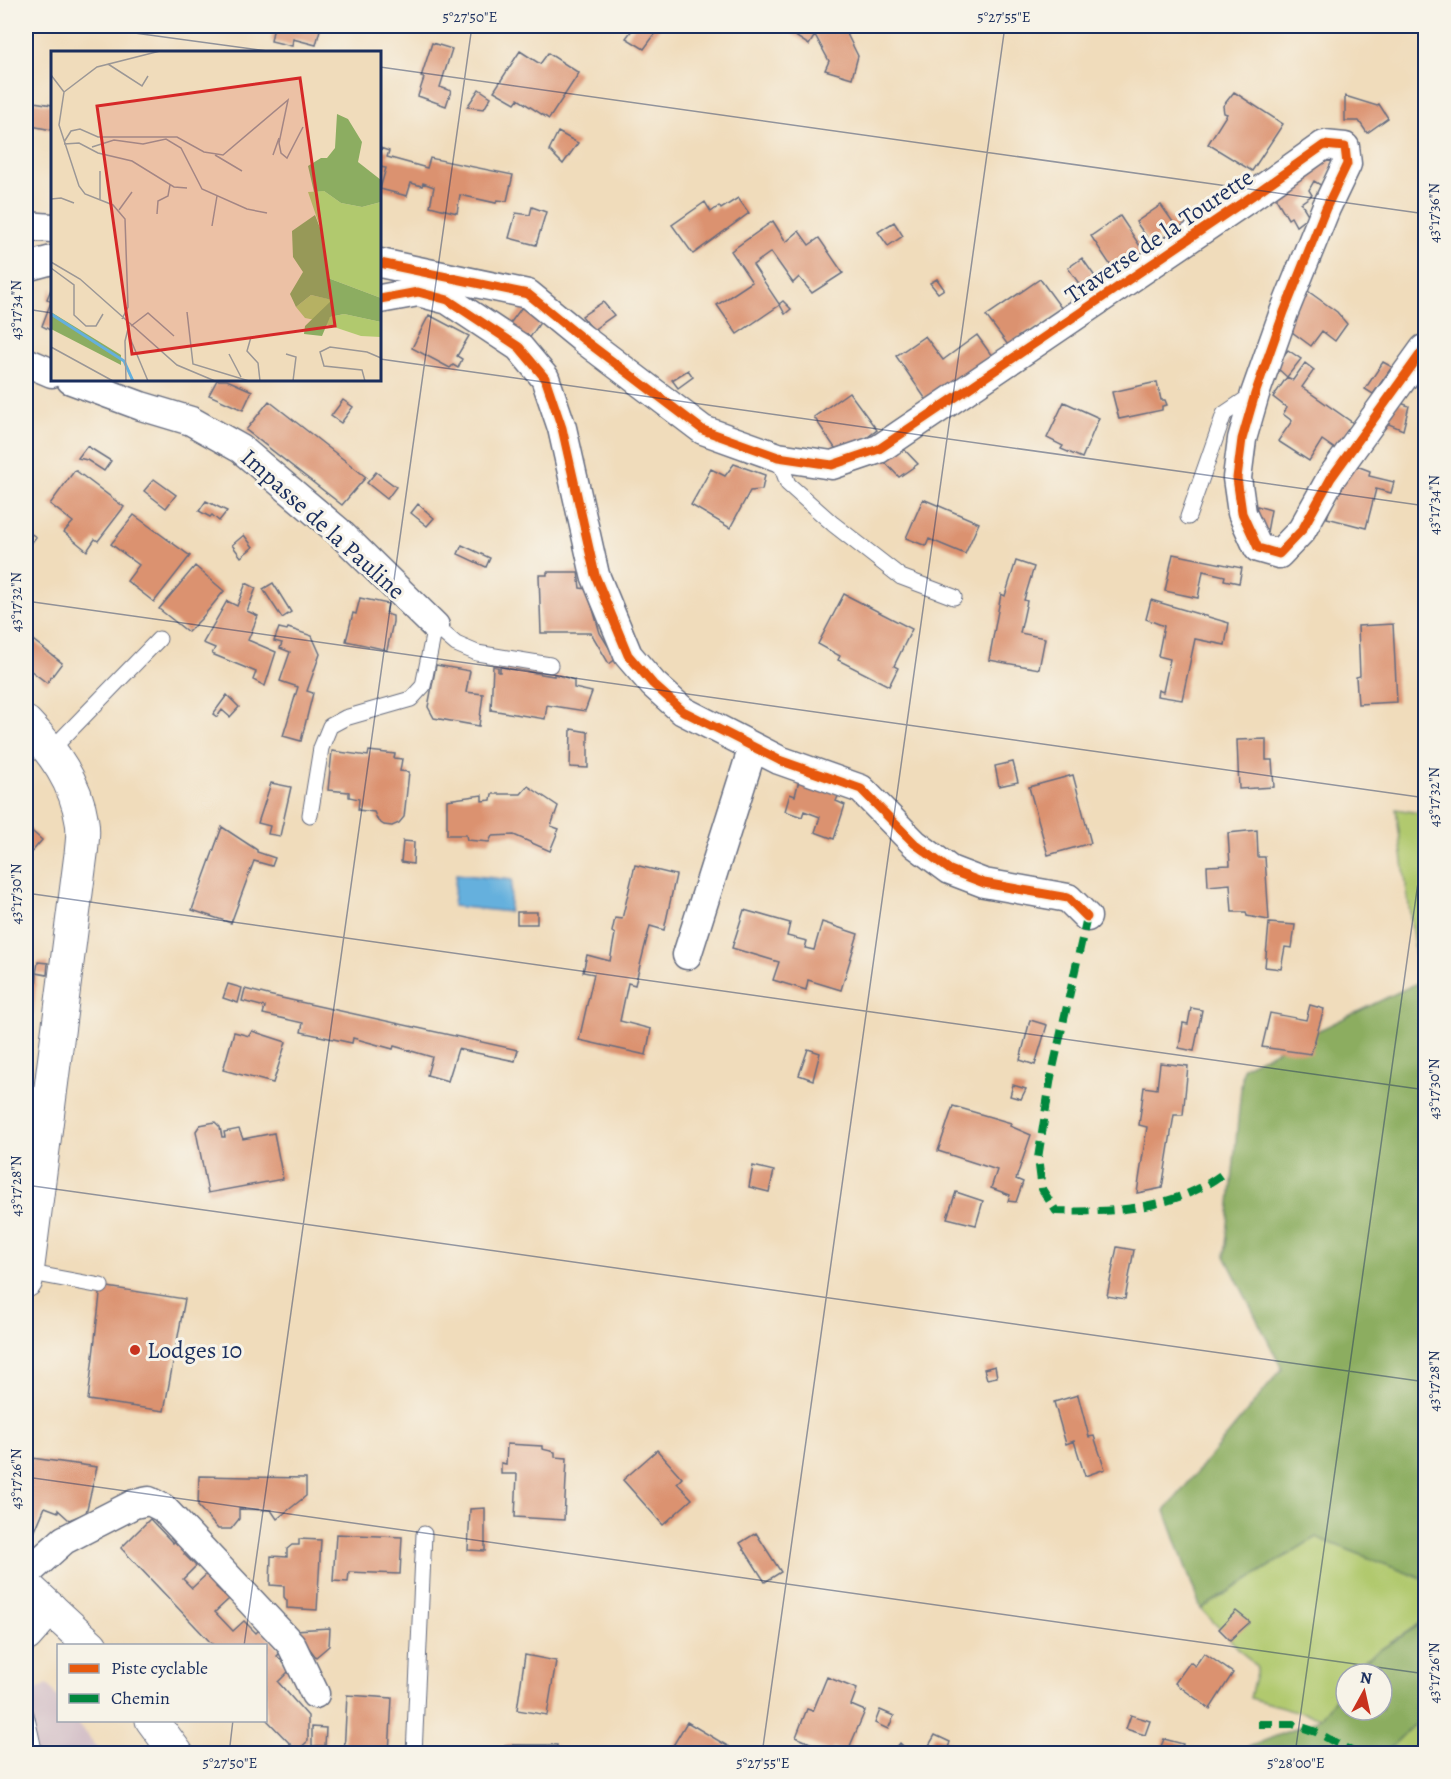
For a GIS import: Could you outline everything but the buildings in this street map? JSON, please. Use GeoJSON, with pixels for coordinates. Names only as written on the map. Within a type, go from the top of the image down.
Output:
{"type":"FeatureCollection","features":[{"type":"Feature","properties":{"kind":"street","name":"Traverse de la Tourette"},"geometry":{"type":"LineString","coordinates":[[381,263],[528,294],[583,339],[704,430],[778,457],[832,465],[879,449],[1324,145],[1345,147],[1347,164],[1322,218],[1255,394],[1242,439],[1237,478],[1242,513],[1258,548],[1279,554],[1302,530],[1331,478],[1424,349]]}},
{"type":"Feature","properties":{"kind":"street"},"geometry":{"type":"LineString","coordinates":[[26,226],[51,228]]}},
{"type":"Feature","properties":{"kind":"street"},"geometry":{"type":"LineString","coordinates":[[26,267],[51,260]]}},
{"type":"Feature","properties":{"kind":"street"},"geometry":{"type":"LineString","coordinates":[[381,298],[418,292],[448,300],[519,347],[544,378],[562,428],[595,575],[628,655],[653,684],[683,711],[779,760],[861,789],[915,844],[950,870],[984,883],[1068,898],[1087,917]]}},
{"type":"Feature","properties":{"kind":"street"},"geometry":{"type":"LineString","coordinates":[[26,362],[51,373]]}},
{"type":"Feature","properties":{"kind":"street","name":"Impasse de la Pauline"},"geometry":{"type":"LineString","coordinates":[[73,381],[141,406],[191,421],[241,449],[338,531],[435,626]]}},
{"type":"Feature","properties":{"kind":"street"},"geometry":{"type":"LineString","coordinates":[[26,723],[51,750],[75,792],[83,824],[26,1277]]}},
{"type":"Feature","properties":{"kind":"street"},"geometry":{"type":"LineString","coordinates":[[687,955],[753,747]]}},
{"type":"Feature","properties":{"kind":"street"},"geometry":{"type":"LineString","coordinates":[[26,1574],[64,1540],[134,1504],[149,1501],[163,1508],[291,1644],[315,1694]]}},
{"type":"Feature","properties":{"kind":"street"},"geometry":{"type":"LineString","coordinates":[[26,1586],[89,1644]]}},
{"type":"Feature","properties":{"kind":"street"},"geometry":{"type":"LineString","coordinates":[[26,1635],[50,1608]]}},
{"type":"Feature","properties":{"kind":"street"},"geometry":{"type":"LineString","coordinates":[[154,1722],[177,1754]]}},
{"type":"Feature","properties":{"kind":"lane"},"geometry":{"type":"LineString","coordinates":[[1188,517],[1224,414],[1255,394]]}},
{"type":"Feature","properties":{"kind":"lane"},"geometry":{"type":"LineString","coordinates":[[778,457],[788,484],[901,578],[954,597]]}},
{"type":"Feature","properties":{"kind":"lane"},"geometry":{"type":"LineString","coordinates":[[310,815],[321,748],[330,726],[345,718],[411,699],[423,686],[435,626],[456,644],[477,653],[550,665]]}},
{"type":"Feature","properties":{"kind":"lane"},"geometry":{"type":"LineString","coordinates":[[51,750],[159,639]]}},
{"type":"Feature","properties":{"kind":"lane"},"geometry":{"type":"LineString","coordinates":[[26,1277],[101,1286]]}},
{"type":"Feature","properties":{"kind":"lane"},"geometry":{"type":"LineString","coordinates":[[414,1754],[424,1534]]}},
{"type":"Feature","properties":{"kind":"lane"},"geometry":{"type":"LineString","coordinates":[[26,1714],[35,1754]]}},
{"type":"Feature","properties":{"kind":"shaded area"},"geometry":{"type":"Polygon","coordinates":[[[47,1684],[57,1697],[57,1722],[77,1722],[102,1753],[26,1753],[26,1696],[47,1684]]]}},
{"type":"Feature","properties":{"kind":"green space"},"geometry":{"type":"Polygon","coordinates":[[[1396,809],[1425,814],[1425,1009],[1419,982],[1396,809]]]}},
{"type":"Feature","properties":{"kind":"green space"},"geometry":{"type":"Polygon","coordinates":[[[1419,982],[1426,1009],[1425,1580],[1316,1537],[1201,1609],[1165,1511],[1282,1369],[1225,1256],[1243,1067],[1419,982]]]}},
{"type":"Feature","properties":{"kind":"green space"},"geometry":{"type":"Polygon","coordinates":[[[1316,1537],[1425,1580],[1425,1620],[1362,1662],[1334,1662],[1334,1700],[1321,1718],[1250,1698],[1257,1668],[1201,1609],[1316,1537]]]}},
{"type":"Feature","properties":{"kind":"green space"},"geometry":{"type":"Polygon","coordinates":[[[1425,1621],[1425,1715],[1384,1753],[1243,1753],[1244,1749],[1321,1718],[1334,1700],[1334,1722],[1394,1722],[1394,1662],[1362,1662],[1425,1621]]]}},
{"type":"Feature","properties":{"kind":"green space"},"geometry":{"type":"Polygon","coordinates":[[[1425,1715],[1425,1753],[1384,1753],[1425,1715]]]}},
{"type":"Feature","properties":{"kind":"water"},"geometry":{"type":"Polygon","coordinates":[[[456,874],[512,880],[509,912],[453,906],[456,874]]]}},
{"type":"Feature","properties":{"kind":"marked path"},"geometry":{"type":"LineString","coordinates":[[1087,917],[1051,1077],[1038,1158],[1042,1189],[1056,1211],[1099,1211],[1163,1202],[1184,1195],[1221,1175]]}},
{"type":"Feature","properties":{"kind":"marked path"},"geometry":{"type":"LineString","coordinates":[[1258,1724],[1293,1724],[1316,1732],[1357,1754]]}},
{"type":"Feature","properties":{"kind":"cycle path"},"geometry":{"type":"LineString","coordinates":[[381,263],[528,294],[703,430],[778,457],[832,465],[879,449],[1324,145],[1345,147],[1347,164],[1326,208],[1284,312],[1242,439],[1237,478],[1242,513],[1258,548],[1279,554],[1302,530],[1331,478],[1424,349]]}},
{"type":"Feature","properties":{"kind":"cycle path"},"geometry":{"type":"LineString","coordinates":[[381,299],[418,292],[448,300],[519,347],[545,378],[562,428],[595,575],[628,655],[653,684],[683,711],[779,760],[861,789],[915,844],[950,870],[984,883],[1068,898],[1087,917]]}},
{"type":"Feature","properties":{"kind":"place","name":"Lodges 10"},"geometry":{"type":"Point","coordinates":[135,1350]}}]}
